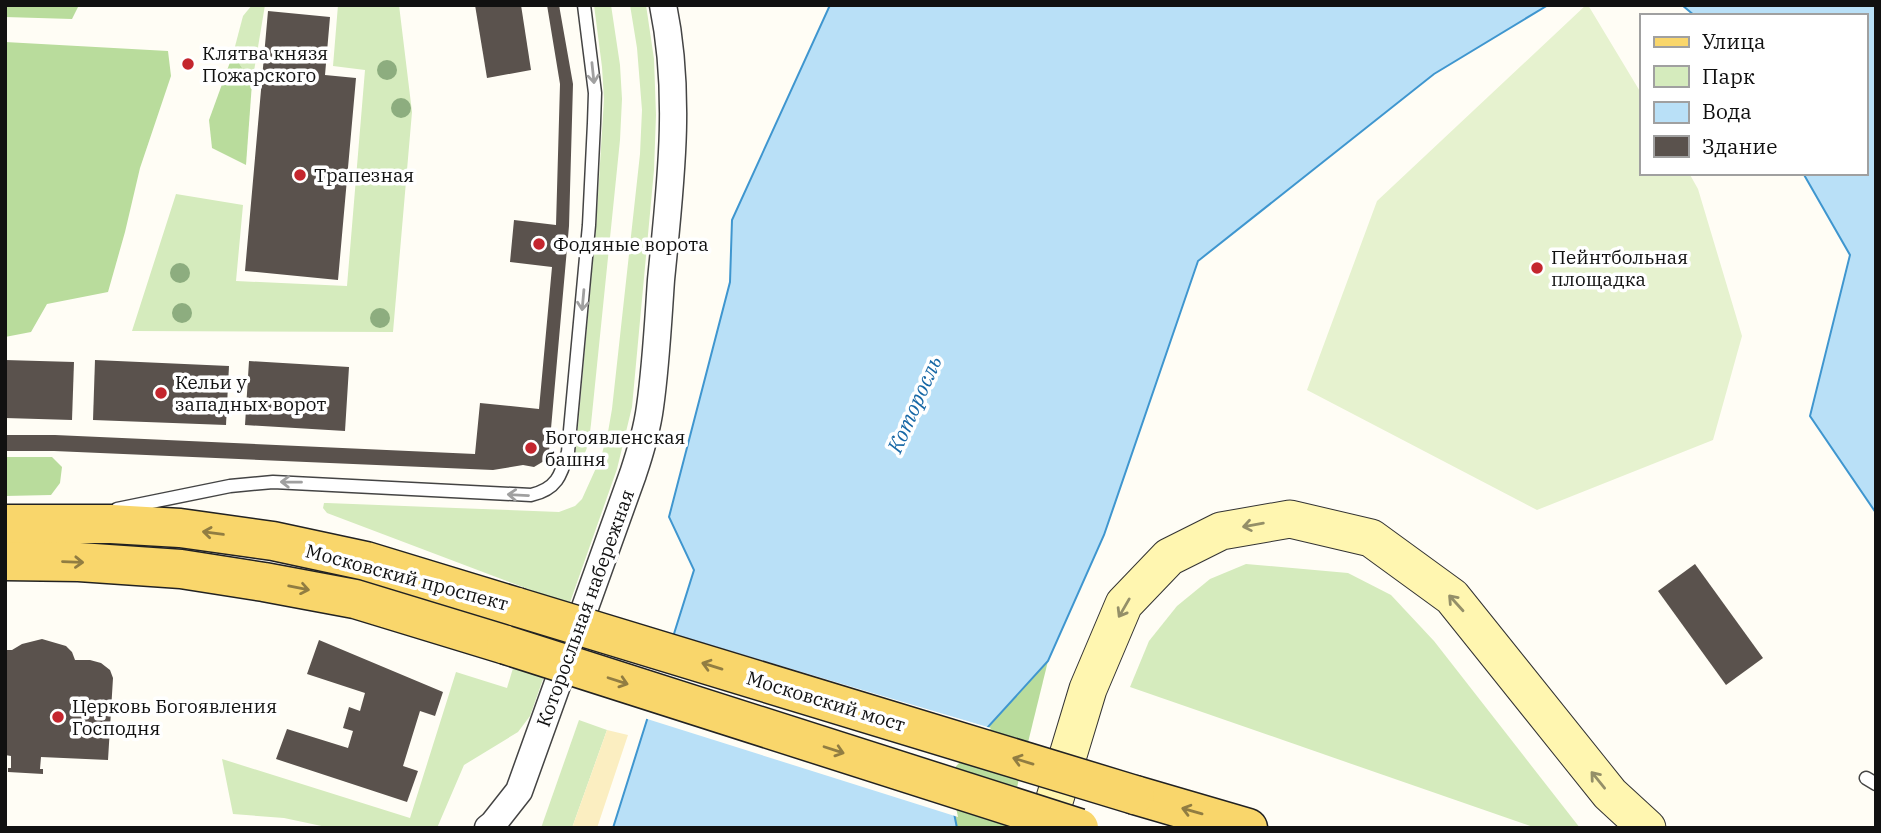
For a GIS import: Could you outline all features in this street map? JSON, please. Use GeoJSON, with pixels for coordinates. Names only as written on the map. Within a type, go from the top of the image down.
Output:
{"type":"FeatureCollection","features":[{"type":"Feature","properties":{"kind":"main road"},"geometry":{"type":"LineString","coordinates":[[1046,828],[1088,689],[1124,604],[1169,557],[1221,531],[1290,519],[1371,538],[1452,597],[1610,794],[1647,828]]}},
{"type":"Feature","properties":{"kind":"main road","name":"Московский проспект"},"geometry":{"type":"LineString","coordinates":[[5,524],[111,524],[180,528],[272,541],[366,561],[517,607]]}},
{"type":"Feature","properties":{"kind":"main road","name":"Московский проспект"},"geometry":{"type":"LineString","coordinates":[[5,561],[79,562],[181,569],[355,599],[1079,828]]}},
{"type":"Feature","properties":{"kind":"main road","name":"Московский мост"},"geometry":{"type":"LineString","coordinates":[[517,607],[1248,828]]}},
{"type":"Feature","properties":{"kind":"street","name":"Которосльная набережная"},"geometry":{"type":"LineString","coordinates":[[488,828],[519,791],[633,474],[650,409],[674,128],[671,57],[663,5]]}},
{"type":"Feature","properties":{"kind":"lane"},"geometry":{"type":"LineString","coordinates":[[47,523],[252,483],[296,482],[531,495],[552,487],[562,472],[568,452],[589,225],[595,93],[584,5]]}},
{"type":"Feature","properties":{"kind":"green space"},"geometry":{"type":"Polygon","coordinates":[[[5,5],[79,5],[72,19],[5,17],[5,5]]]}},
{"type":"Feature","properties":{"kind":"green space"},"geometry":{"type":"Polygon","coordinates":[[[252,5],[265,5],[252,83],[233,54],[243,16],[252,5]]]}},
{"type":"Feature","properties":{"kind":"green space"},"geometry":{"type":"Polygon","coordinates":[[[338,5],[399,5],[412,112],[393,332],[132,331],[176,194],[243,205],[236,281],[347,286],[365,70],[333,66],[338,5]]]}},
{"type":"Feature","properties":{"kind":"green space"},"geometry":{"type":"Polygon","coordinates":[[[594,5],[611,5],[620,65],[620,140],[589,436],[587,449],[581,459],[571,466],[576,448],[596,228],[604,99],[594,5]]]}},
{"type":"Feature","properties":{"kind":"green space"},"geometry":{"type":"Polygon","coordinates":[[[630,5],[646,5],[654,59],[656,115],[654,170],[632,407],[617,469],[530,716],[518,732],[464,765],[437,828],[331,828],[284,818],[233,814],[222,759],[410,818],[456,672],[507,688],[536,592],[327,513],[323,508],[324,503],[327,503],[559,512],[575,506],[582,499],[601,457],[612,409],[640,154],[642,110],[630,5]]]}},
{"type":"Feature","properties":{"kind":"green space","name":"Пейнтбольная площадка"},"geometry":{"type":"Polygon","coordinates":[[[1588,5],[1640,91],[1640,175],[1690,175],[1698,189],[1742,336],[1713,440],[1537,510],[1307,390],[1377,201],[1588,5]]]}},
{"type":"Feature","properties":{"kind":"green space"},"geometry":{"type":"Polygon","coordinates":[[[5,42],[168,51],[171,76],[140,168],[108,292],[47,304],[31,332],[5,337],[5,42]]]}},
{"type":"Feature","properties":{"kind":"green space"},"geometry":{"type":"Polygon","coordinates":[[[233,54],[252,83],[246,165],[212,148],[209,120],[233,54]]]}},
{"type":"Feature","properties":{"kind":"green space"},"geometry":{"type":"Polygon","coordinates":[[[5,457],[52,457],[62,467],[60,483],[51,495],[5,496],[5,457]]]}},
{"type":"Feature","properties":{"kind":"green space"},"geometry":{"type":"Polygon","coordinates":[[[1246,564],[1348,573],[1391,595],[1434,641],[1580,828],[1536,828],[1130,687],[1149,641],[1177,606],[1210,579],[1246,564]]]}},
{"type":"Feature","properties":{"kind":"green space"},"geometry":{"type":"Polygon","coordinates":[[[1048,661],[1007,828],[957,828],[946,773],[1048,661]]]}},
{"type":"Feature","properties":{"kind":"green space"},"geometry":{"type":"Polygon","coordinates":[[[579,720],[607,730],[572,828],[541,828],[579,720]]]}},
{"type":"Feature","properties":{"kind":"sand"},"geometry":{"type":"Polygon","coordinates":[[[607,730],[628,735],[597,828],[572,828],[607,730]]]}},
{"type":"Feature","properties":{"kind":"water","name":"Которосль"},"geometry":{"type":"Polygon","coordinates":[[[830,5],[1548,5],[1434,74],[1198,261],[1104,535],[1048,661],[946,773],[957,828],[613,828],[694,570],[669,517],[730,282],[732,220],[830,5]]]}},
{"type":"Feature","properties":{"kind":"water"},"geometry":{"type":"Polygon","coordinates":[[[1682,5],[1876,5],[1876,513],[1810,416],[1850,255],[1804,175],[1867,175],[1867,14],[1693,14],[1682,5]]]}},
{"type":"Feature","properties":{"kind":"pier"},"geometry":{"type":"Polygon","coordinates":[[[670,633],[991,728],[949,774],[958,817],[644,718],[670,633]]]}},
{"type":"Feature","properties":{"kind":"building"},"geometry":{"type":"Polygon","coordinates":[[[475,5],[521,5],[531,70],[487,78],[475,5]]]}},
{"type":"Feature","properties":{"kind":"building"},"geometry":{"type":"Polygon","coordinates":[[[547,5],[559,5],[573,84],[569,226],[549,451],[544,461],[534,467],[523,465],[493,470],[5,451],[5,435],[55,435],[475,454],[480,403],[539,409],[552,267],[510,262],[514,220],[556,225],[560,84],[547,5]]]}},
{"type":"Feature","properties":{"kind":"building","name":"Трапезная"},"geometry":{"type":"Polygon","coordinates":[[[268,11],[330,17],[325,75],[356,78],[338,280],[245,271],[268,11]]]}},
{"type":"Feature","properties":{"kind":"building"},"geometry":{"type":"Polygon","coordinates":[[[5,360],[74,362],[72,420],[5,418],[5,360]]]}},
{"type":"Feature","properties":{"kind":"building","name":"Кельи у западных ворот"},"geometry":{"type":"Polygon","coordinates":[[[95,360],[229,366],[226,425],[93,420],[95,360]]]}},
{"type":"Feature","properties":{"kind":"building"},"geometry":{"type":"Polygon","coordinates":[[[249,361],[349,367],[345,431],[245,425],[249,361]]]}},
{"type":"Feature","properties":{"kind":"building"},"geometry":{"type":"Polygon","coordinates":[[[1695,564],[1763,658],[1726,685],[1658,591],[1695,564]]]}},
{"type":"Feature","properties":{"kind":"building","name":"Церковь Богоявления Господня"},"geometry":{"type":"Polygon","coordinates":[[[42,639],[66,646],[75,660],[101,663],[110,670],[113,678],[108,760],[41,757],[40,769],[43,769],[43,774],[8,772],[8,768],[11,768],[11,756],[5,755],[5,650],[42,639]]]}},
{"type":"Feature","properties":{"kind":"building"},"geometry":{"type":"Polygon","coordinates":[[[319,640],[443,692],[435,716],[420,711],[403,766],[418,771],[407,802],[276,759],[287,729],[348,748],[353,731],[343,728],[349,707],[360,711],[365,693],[307,674],[319,640]]]}},
{"type":"Feature","properties":{"kind":"place","name":"Клятва князя Пожарского"},"geometry":{"type":"Point","coordinates":[188,64]}},
{"type":"Feature","properties":{"kind":"place","name":"Трапезная"},"geometry":{"type":"Point","coordinates":[300,175]}},
{"type":"Feature","properties":{"kind":"place","name":"Фодяные ворота"},"geometry":{"type":"Point","coordinates":[539,244]}},
{"type":"Feature","properties":{"kind":"place","name":"Пейнтбольная площадка"},"geometry":{"type":"Point","coordinates":[1537,268]}},
{"type":"Feature","properties":{"kind":"place","name":"Кельи у западных ворот"},"geometry":{"type":"Point","coordinates":[161,393]}},
{"type":"Feature","properties":{"kind":"place","name":"Богоявленская башня"},"geometry":{"type":"Point","coordinates":[531,448]}},
{"type":"Feature","properties":{"kind":"place","name":"Церковь Богоявления Господня"},"geometry":{"type":"Point","coordinates":[58,717]}}]}
